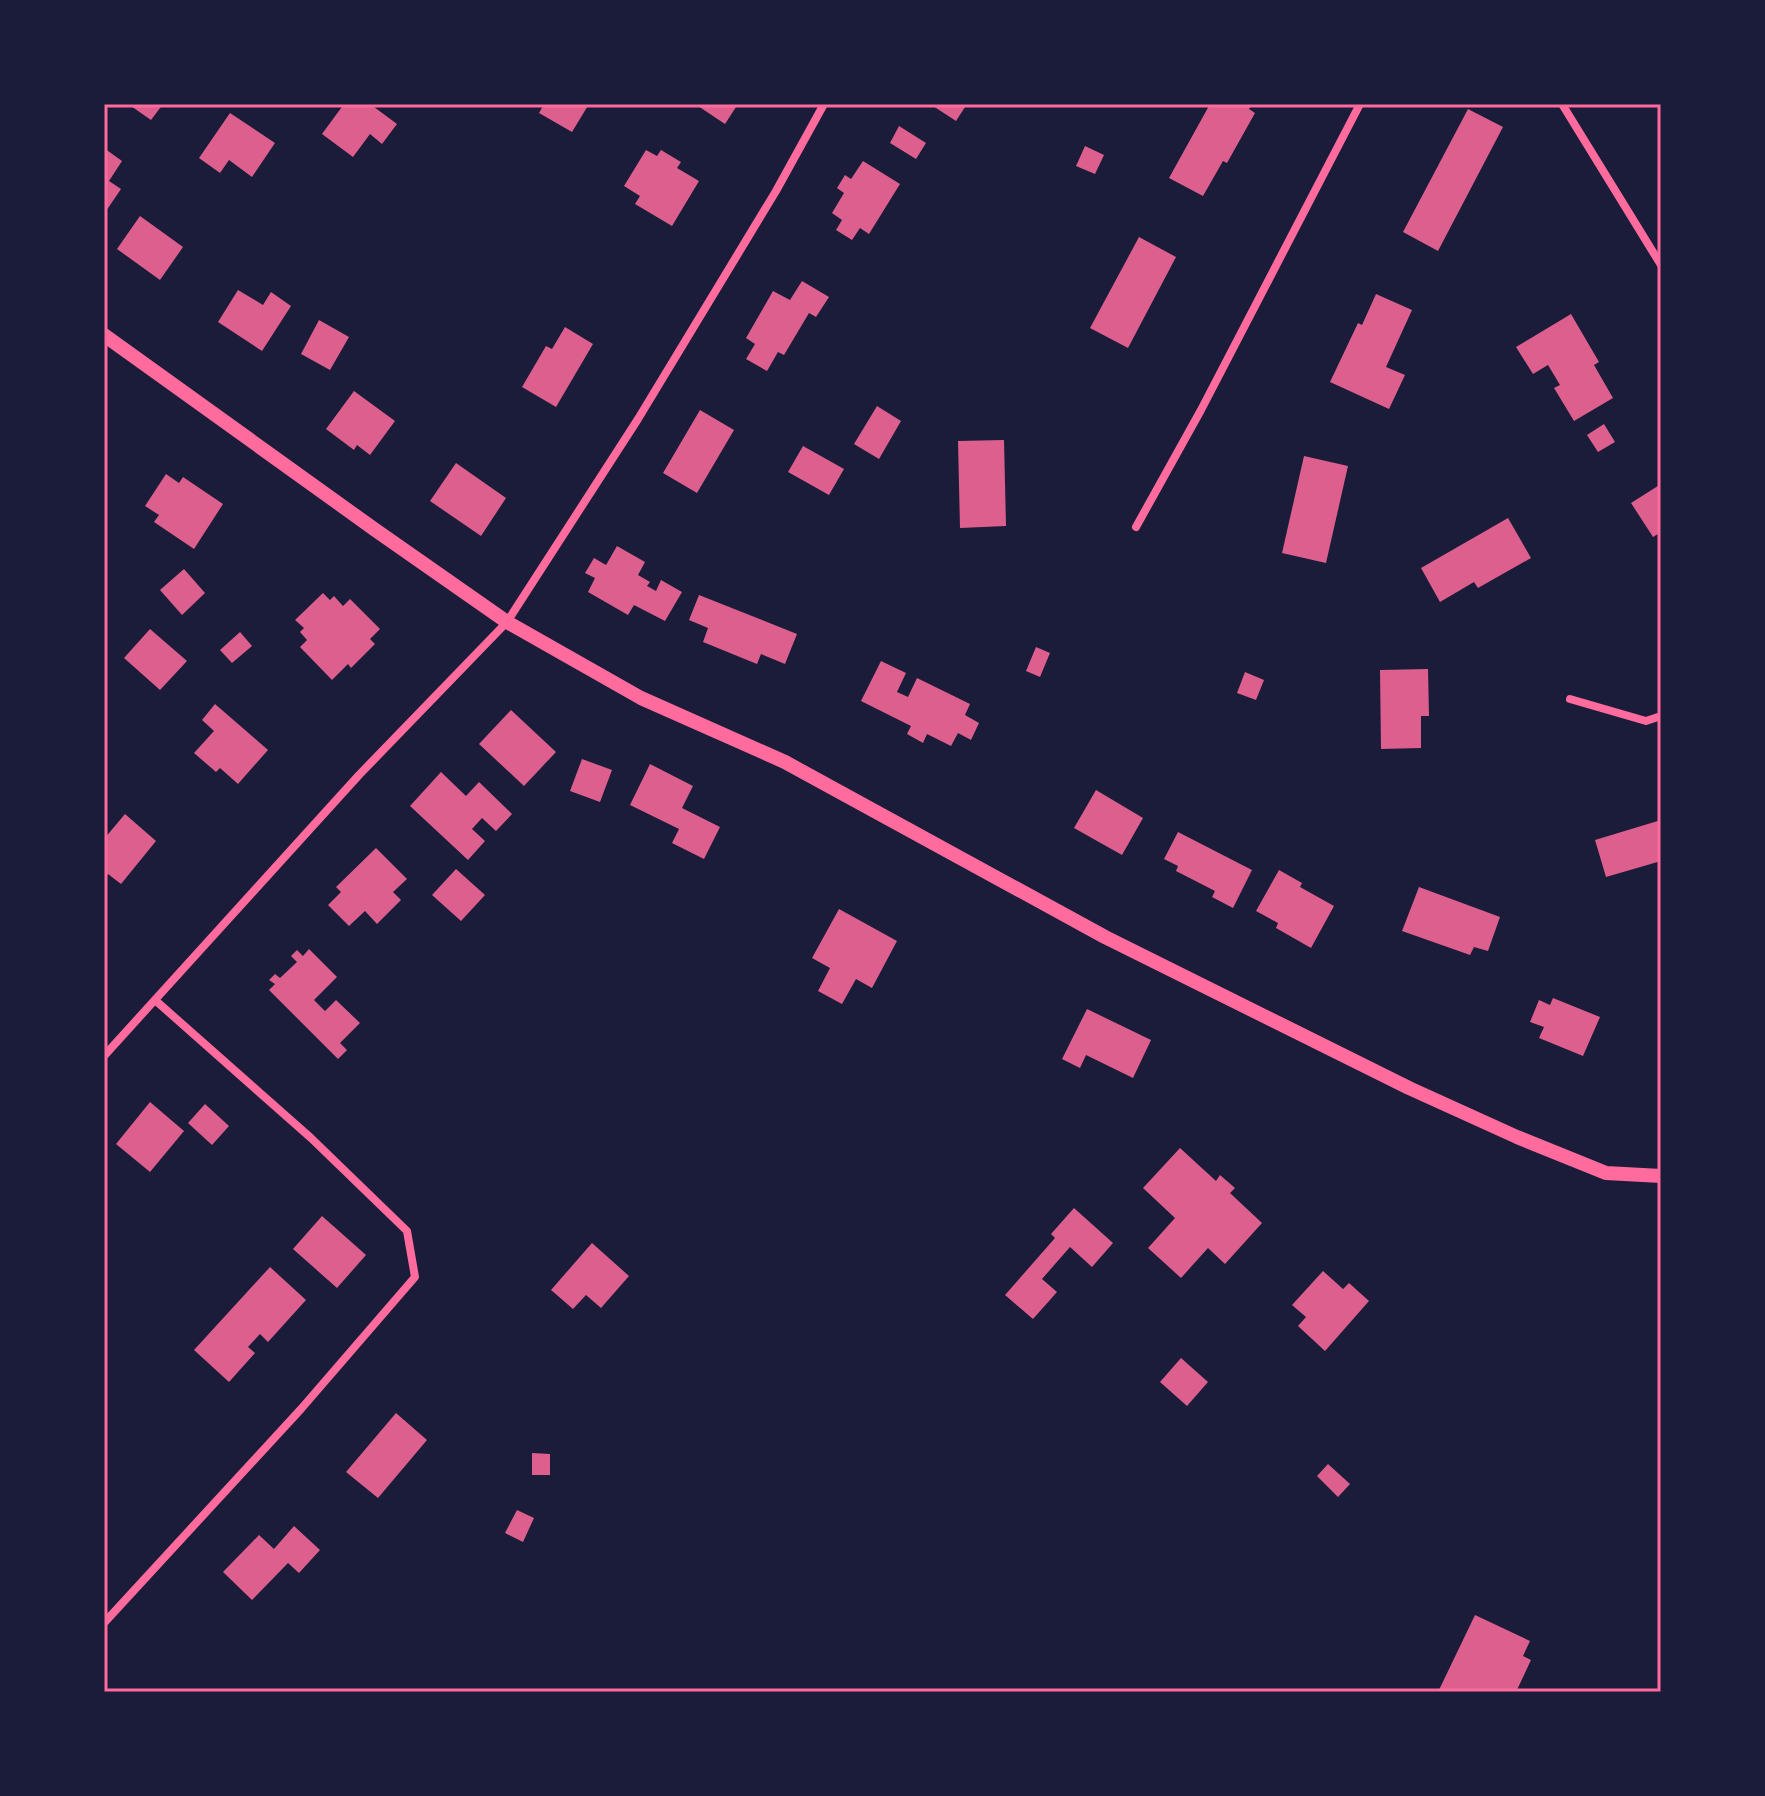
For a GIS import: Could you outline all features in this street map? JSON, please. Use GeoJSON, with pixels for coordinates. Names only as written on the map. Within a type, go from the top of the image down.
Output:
{"type":"FeatureCollection","features":[{"type":"Feature","properties":{"kind":"street"},"geometry":{"type":"LineString","coordinates":[[104,1056],[359,775],[507,622],[638,419],[776,191],[824,104]]}},
{"type":"Feature","properties":{"kind":"street"},"geometry":{"type":"LineString","coordinates":[[1136,527],[1201,410],[1360,104]]}},
{"type":"Feature","properties":{"kind":"street"},"geometry":{"type":"LineString","coordinates":[[1562,104],[1661,265]]}},
{"type":"Feature","properties":{"kind":"street"},"geometry":{"type":"LineString","coordinates":[[104,335],[507,622],[641,698],[785,762],[1105,937],[1409,1088],[1606,1173],[1661,1176]]}},
{"type":"Feature","properties":{"kind":"street"},"geometry":{"type":"LineString","coordinates":[[1570,699],[1646,721],[1661,716]]}},
{"type":"Feature","properties":{"kind":"street"},"geometry":{"type":"LineString","coordinates":[[104,1623],[301,1409],[415,1277],[407,1231],[311,1138],[155,1000]]}},
{"type":"Feature","properties":{"kind":"building"},"geometry":{"type":"Polygon","coordinates":[[[128,104],[163,104],[151,120],[128,104]]]}},
{"type":"Feature","properties":{"kind":"building"},"geometry":{"type":"Polygon","coordinates":[[[344,104],[370,104],[397,124],[382,144],[370,134],[353,157],[322,134],[344,104]]]}},
{"type":"Feature","properties":{"kind":"building"},"geometry":{"type":"Polygon","coordinates":[[[544,104],[589,104],[572,132],[539,113],[544,104]]]}},
{"type":"Feature","properties":{"kind":"building"},"geometry":{"type":"Polygon","coordinates":[[[695,104],[738,104],[725,124],[695,104]]]}},
{"type":"Feature","properties":{"kind":"building"},"geometry":{"type":"Polygon","coordinates":[[[930,104],[967,104],[956,121],[930,104]]]}},
{"type":"Feature","properties":{"kind":"building"},"geometry":{"type":"Polygon","coordinates":[[[1210,104],[1252,104],[1249,109],[1255,113],[1227,163],[1223,161],[1203,196],[1169,178],[1210,104]]]}},
{"type":"Feature","properties":{"kind":"building"},"geometry":{"type":"Polygon","coordinates":[[[1468,109],[1503,127],[1438,251],[1403,232],[1468,109]]]}},
{"type":"Feature","properties":{"kind":"building"},"geometry":{"type":"Polygon","coordinates":[[[230,113],[275,143],[252,177],[229,160],[220,173],[199,158],[230,113]]]}},
{"type":"Feature","properties":{"kind":"building"},"geometry":{"type":"Polygon","coordinates":[[[899,126],[926,143],[916,159],[890,143],[899,126]]]}},
{"type":"Feature","properties":{"kind":"building"},"geometry":{"type":"Polygon","coordinates":[[[1085,146],[1104,155],[1095,174],[1076,166],[1085,146]]]}},
{"type":"Feature","properties":{"kind":"building"},"geometry":{"type":"Polygon","coordinates":[[[104,148],[122,161],[109,181],[121,189],[104,214],[104,148]]]}},
{"type":"Feature","properties":{"kind":"building"},"geometry":{"type":"Polygon","coordinates":[[[646,150],[657,156],[661,150],[681,162],[677,168],[699,181],[672,226],[635,204],[640,196],[624,186],[646,150]]]}},
{"type":"Feature","properties":{"kind":"building"},"geometry":{"type":"Polygon","coordinates":[[[863,161],[900,184],[869,234],[860,228],[852,240],[836,230],[842,220],[832,213],[844,193],[837,188],[845,175],[851,179],[863,161]]]}},
{"type":"Feature","properties":{"kind":"building"},"geometry":{"type":"Polygon","coordinates":[[[140,216],[183,247],[160,280],[117,249],[140,216]]]}},
{"type":"Feature","properties":{"kind":"building"},"geometry":{"type":"Polygon","coordinates":[[[1139,237],[1176,257],[1128,348],[1090,328],[1139,237]]]}},
{"type":"Feature","properties":{"kind":"building"},"geometry":{"type":"Polygon","coordinates":[[[802,281],[829,297],[816,317],[809,313],[784,355],[778,352],[767,371],[746,359],[755,344],[746,338],[773,291],[790,300],[802,281]]]}},
{"type":"Feature","properties":{"kind":"building"},"geometry":{"type":"Polygon","coordinates":[[[238,290],[263,305],[271,292],[291,306],[262,351],[218,322],[238,290]]]}},
{"type":"Feature","properties":{"kind":"building"},"geometry":{"type":"Polygon","coordinates":[[[1376,294],[1412,310],[1386,367],[1405,375],[1389,409],[1330,382],[1358,323],[1362,325],[1376,294]]]}},
{"type":"Feature","properties":{"kind":"building"},"geometry":{"type":"Polygon","coordinates":[[[1571,314],[1599,362],[1594,365],[1613,398],[1574,421],[1554,388],[1560,385],[1548,365],[1533,374],[1516,347],[1571,314]]]}},
{"type":"Feature","properties":{"kind":"building"},"geometry":{"type":"Polygon","coordinates":[[[319,320],[349,337],[330,370],[301,354],[319,320]]]}},
{"type":"Feature","properties":{"kind":"building"},"geometry":{"type":"Polygon","coordinates":[[[565,327],[593,344],[556,407],[522,387],[546,346],[552,349],[565,327]]]}},
{"type":"Feature","properties":{"kind":"building"},"geometry":{"type":"Polygon","coordinates":[[[354,391],[395,421],[370,455],[357,445],[354,450],[326,429],[354,391]]]}},
{"type":"Feature","properties":{"kind":"building"},"geometry":{"type":"Polygon","coordinates":[[[877,406],[901,421],[879,459],[854,444],[877,406]]]}},
{"type":"Feature","properties":{"kind":"building"},"geometry":{"type":"Polygon","coordinates":[[[700,410],[734,430],[697,493],[663,473],[700,410]]]}},
{"type":"Feature","properties":{"kind":"building"},"geometry":{"type":"Polygon","coordinates":[[[1604,424],[1615,442],[1598,452],[1587,435],[1604,424]]]}},
{"type":"Feature","properties":{"kind":"building"},"geometry":{"type":"Polygon","coordinates":[[[1004,440],[1006,526],[960,528],[958,441],[1004,440]]]}},
{"type":"Feature","properties":{"kind":"building"},"geometry":{"type":"Polygon","coordinates":[[[803,446],[844,469],[829,495],[788,472],[803,446]]]}},
{"type":"Feature","properties":{"kind":"building"},"geometry":{"type":"Polygon","coordinates":[[[1304,456],[1348,466],[1326,563],[1282,553],[1304,456]]]}},
{"type":"Feature","properties":{"kind":"building"},"geometry":{"type":"Polygon","coordinates":[[[456,463],[506,498],[481,536],[430,501],[456,463]]]}},
{"type":"Feature","properties":{"kind":"building"},"geometry":{"type":"Polygon","coordinates":[[[166,474],[179,483],[183,477],[223,504],[194,549],[154,522],[159,515],[145,506],[166,474]]]}},
{"type":"Feature","properties":{"kind":"building"},"geometry":{"type":"Polygon","coordinates":[[[1661,484],[1661,538],[1658,534],[1653,537],[1631,503],[1661,484]]]}},
{"type":"Feature","properties":{"kind":"building"},"geometry":{"type":"Polygon","coordinates":[[[1508,518],[1531,558],[1478,588],[1474,582],[1440,602],[1421,568],[1508,518]]]}},
{"type":"Feature","properties":{"kind":"building"},"geometry":{"type":"Polygon","coordinates":[[[617,546],[645,562],[638,575],[650,582],[647,586],[656,591],[661,580],[682,592],[665,621],[634,605],[628,615],[588,592],[595,578],[585,573],[594,558],[606,565],[617,546]]]}},
{"type":"Feature","properties":{"kind":"building"},"geometry":{"type":"Polygon","coordinates":[[[184,569],[205,593],[182,615],[160,590],[184,569]]]}},
{"type":"Feature","properties":{"kind":"building"},"geometry":{"type":"Polygon","coordinates":[[[323,593],[330,600],[334,596],[343,606],[350,599],[380,629],[370,639],[375,644],[351,668],[348,664],[332,680],[300,647],[307,640],[300,632],[304,628],[295,620],[323,593]]]}},
{"type":"Feature","properties":{"kind":"building"},"geometry":{"type":"Polygon","coordinates":[[[699,595],[797,634],[785,664],[761,654],[757,664],[703,642],[708,628],[689,620],[699,595]]]}},
{"type":"Feature","properties":{"kind":"building"},"geometry":{"type":"Polygon","coordinates":[[[150,629],[187,661],[160,690],[124,658],[150,629]]]}},
{"type":"Feature","properties":{"kind":"building"},"geometry":{"type":"Polygon","coordinates":[[[240,632],[252,646],[232,663],[220,650],[240,632]]]}},
{"type":"Feature","properties":{"kind":"building"},"geometry":{"type":"Polygon","coordinates":[[[1036,647],[1050,653],[1040,677],[1026,671],[1036,647]]]}},
{"type":"Feature","properties":{"kind":"building"},"geometry":{"type":"Polygon","coordinates":[[[881,661],[906,673],[897,692],[908,697],[917,678],[970,704],[965,715],[979,723],[971,740],[958,733],[951,746],[927,734],[923,743],[907,734],[911,726],[861,701],[881,661]]]}},
{"type":"Feature","properties":{"kind":"building"},"geometry":{"type":"Polygon","coordinates":[[[1428,669],[1429,716],[1421,716],[1421,748],[1381,749],[1380,670],[1428,669]]]}},
{"type":"Feature","properties":{"kind":"building"},"geometry":{"type":"Polygon","coordinates":[[[1245,672],[1264,680],[1256,700],[1237,693],[1245,672]]]}},
{"type":"Feature","properties":{"kind":"building"},"geometry":{"type":"Polygon","coordinates":[[[215,704],[268,750],[238,784],[220,768],[216,772],[194,753],[214,731],[202,720],[215,704]]]}},
{"type":"Feature","properties":{"kind":"building"},"geometry":{"type":"Polygon","coordinates":[[[511,710],[556,752],[524,786],[479,744],[511,710]]]}},
{"type":"Feature","properties":{"kind":"building"},"geometry":{"type":"Polygon","coordinates":[[[582,759],[612,770],[600,802],[570,791],[582,759]]]}},
{"type":"Feature","properties":{"kind":"building"},"geometry":{"type":"Polygon","coordinates":[[[650,764],[693,786],[682,808],[720,827],[704,859],[672,843],[679,829],[630,805],[650,764]]]}},
{"type":"Feature","properties":{"kind":"building"},"geometry":{"type":"Polygon","coordinates":[[[441,772],[466,796],[479,782],[512,814],[496,831],[482,818],[472,829],[485,841],[468,860],[410,806],[441,772]]]}},
{"type":"Feature","properties":{"kind":"building"},"geometry":{"type":"Polygon","coordinates":[[[1096,790],[1143,818],[1122,855],[1074,828],[1096,790]]]}},
{"type":"Feature","properties":{"kind":"building"},"geometry":{"type":"Polygon","coordinates":[[[125,814],[156,841],[121,884],[108,874],[104,879],[104,839],[125,814]]]}},
{"type":"Feature","properties":{"kind":"building"},"geometry":{"type":"Polygon","coordinates":[[[1661,820],[1661,861],[1606,877],[1595,840],[1661,820]]]}},
{"type":"Feature","properties":{"kind":"building"},"geometry":{"type":"Polygon","coordinates":[[[1178,832],[1252,870],[1233,908],[1212,897],[1215,891],[1176,871],[1178,866],[1164,859],[1178,832]]]}},
{"type":"Feature","properties":{"kind":"building"},"geometry":{"type":"Polygon","coordinates":[[[376,848],[407,879],[393,892],[401,900],[377,924],[365,911],[349,926],[328,905],[341,892],[336,887],[376,848]]]}},
{"type":"Feature","properties":{"kind":"building"},"geometry":{"type":"Polygon","coordinates":[[[456,869],[485,895],[461,921],[432,895],[456,869]]]}},
{"type":"Feature","properties":{"kind":"building"},"geometry":{"type":"Polygon","coordinates":[[[1279,870],[1302,883],[1300,887],[1334,906],[1311,948],[1276,928],[1278,923],[1256,911],[1279,870]]]}},
{"type":"Feature","properties":{"kind":"building"},"geometry":{"type":"Polygon","coordinates":[[[1419,887],[1500,917],[1488,951],[1474,947],[1470,955],[1402,931],[1419,887]]]}},
{"type":"Feature","properties":{"kind":"building"},"geometry":{"type":"Polygon","coordinates":[[[839,909],[897,941],[872,988],[856,979],[842,1004],[818,991],[830,968],[812,958],[839,909]]]}},
{"type":"Feature","properties":{"kind":"building"},"geometry":{"type":"Polygon","coordinates":[[[309,949],[337,977],[314,1000],[325,1011],[336,1000],[360,1023],[340,1043],[347,1050],[338,1059],[269,990],[275,984],[269,980],[275,974],[280,978],[297,962],[291,956],[297,950],[303,956],[309,949]]]}},
{"type":"Feature","properties":{"kind":"building"},"geometry":{"type":"Polygon","coordinates":[[[1553,998],[1600,1017],[1583,1056],[1539,1038],[1544,1027],[1530,1022],[1539,1000],[1550,1005],[1553,998]]]}},
{"type":"Feature","properties":{"kind":"building"},"geometry":{"type":"Polygon","coordinates":[[[1087,1009],[1151,1040],[1133,1078],[1086,1055],[1080,1068],[1062,1059],[1087,1009]]]}},
{"type":"Feature","properties":{"kind":"building"},"geometry":{"type":"Polygon","coordinates":[[[150,1102],[184,1131],[150,1172],[116,1144],[150,1102]]]}},
{"type":"Feature","properties":{"kind":"building"},"geometry":{"type":"Polygon","coordinates":[[[205,1104],[229,1126],[212,1145],[188,1123],[205,1104]]]}},
{"type":"Feature","properties":{"kind":"building"},"geometry":{"type":"Polygon","coordinates":[[[1180,1148],[1216,1181],[1220,1175],[1235,1188],[1230,1193],[1262,1223],[1225,1264],[1208,1248],[1181,1278],[1148,1248],[1175,1218],[1143,1188],[1180,1148]]]}},
{"type":"Feature","properties":{"kind":"building"},"geometry":{"type":"Polygon","coordinates":[[[1074,1208],[1113,1243],[1092,1267],[1070,1247],[1042,1279],[1057,1292],[1033,1319],[1005,1295],[1055,1238],[1051,1234],[1074,1208]]]}},
{"type":"Feature","properties":{"kind":"building"},"geometry":{"type":"Polygon","coordinates":[[[322,1216],[366,1255],[337,1288],[293,1249],[322,1216]]]}},
{"type":"Feature","properties":{"kind":"building"},"geometry":{"type":"Polygon","coordinates":[[[592,1243],[629,1276],[601,1308],[586,1295],[573,1309],[551,1290],[592,1243]]]}},
{"type":"Feature","properties":{"kind":"building"},"geometry":{"type":"Polygon","coordinates":[[[270,1267],[306,1300],[268,1342],[260,1334],[248,1347],[255,1353],[229,1382],[194,1350],[270,1267]]]}},
{"type":"Feature","properties":{"kind":"building"},"geometry":{"type":"Polygon","coordinates":[[[1323,1271],[1343,1289],[1349,1283],[1369,1301],[1325,1351],[1298,1326],[1306,1317],[1292,1305],[1323,1271]]]}},
{"type":"Feature","properties":{"kind":"building"},"geometry":{"type":"Polygon","coordinates":[[[1181,1358],[1208,1382],[1187,1406],[1160,1382],[1181,1358]]]}},
{"type":"Feature","properties":{"kind":"building"},"geometry":{"type":"Polygon","coordinates":[[[396,1413],[427,1440],[378,1498],[346,1472],[396,1413]]]}},
{"type":"Feature","properties":{"kind":"building"},"geometry":{"type":"Polygon","coordinates":[[[532,1453],[550,1454],[550,1475],[532,1475],[532,1453]]]}},
{"type":"Feature","properties":{"kind":"building"},"geometry":{"type":"Polygon","coordinates":[[[1328,1464],[1350,1484],[1338,1497],[1317,1476],[1328,1464]]]}},
{"type":"Feature","properties":{"kind":"building"},"geometry":{"type":"Polygon","coordinates":[[[517,1510],[534,1518],[523,1542],[505,1533],[517,1510]]]}},
{"type":"Feature","properties":{"kind":"building"},"geometry":{"type":"Polygon","coordinates":[[[294,1526],[320,1550],[299,1573],[288,1563],[252,1600],[223,1572],[259,1535],[274,1549],[294,1526]]]}},
{"type":"Feature","properties":{"kind":"building"},"geometry":{"type":"Polygon","coordinates":[[[1475,1615],[1530,1641],[1523,1656],[1531,1660],[1516,1692],[1438,1692],[1475,1615]]]}}]}
